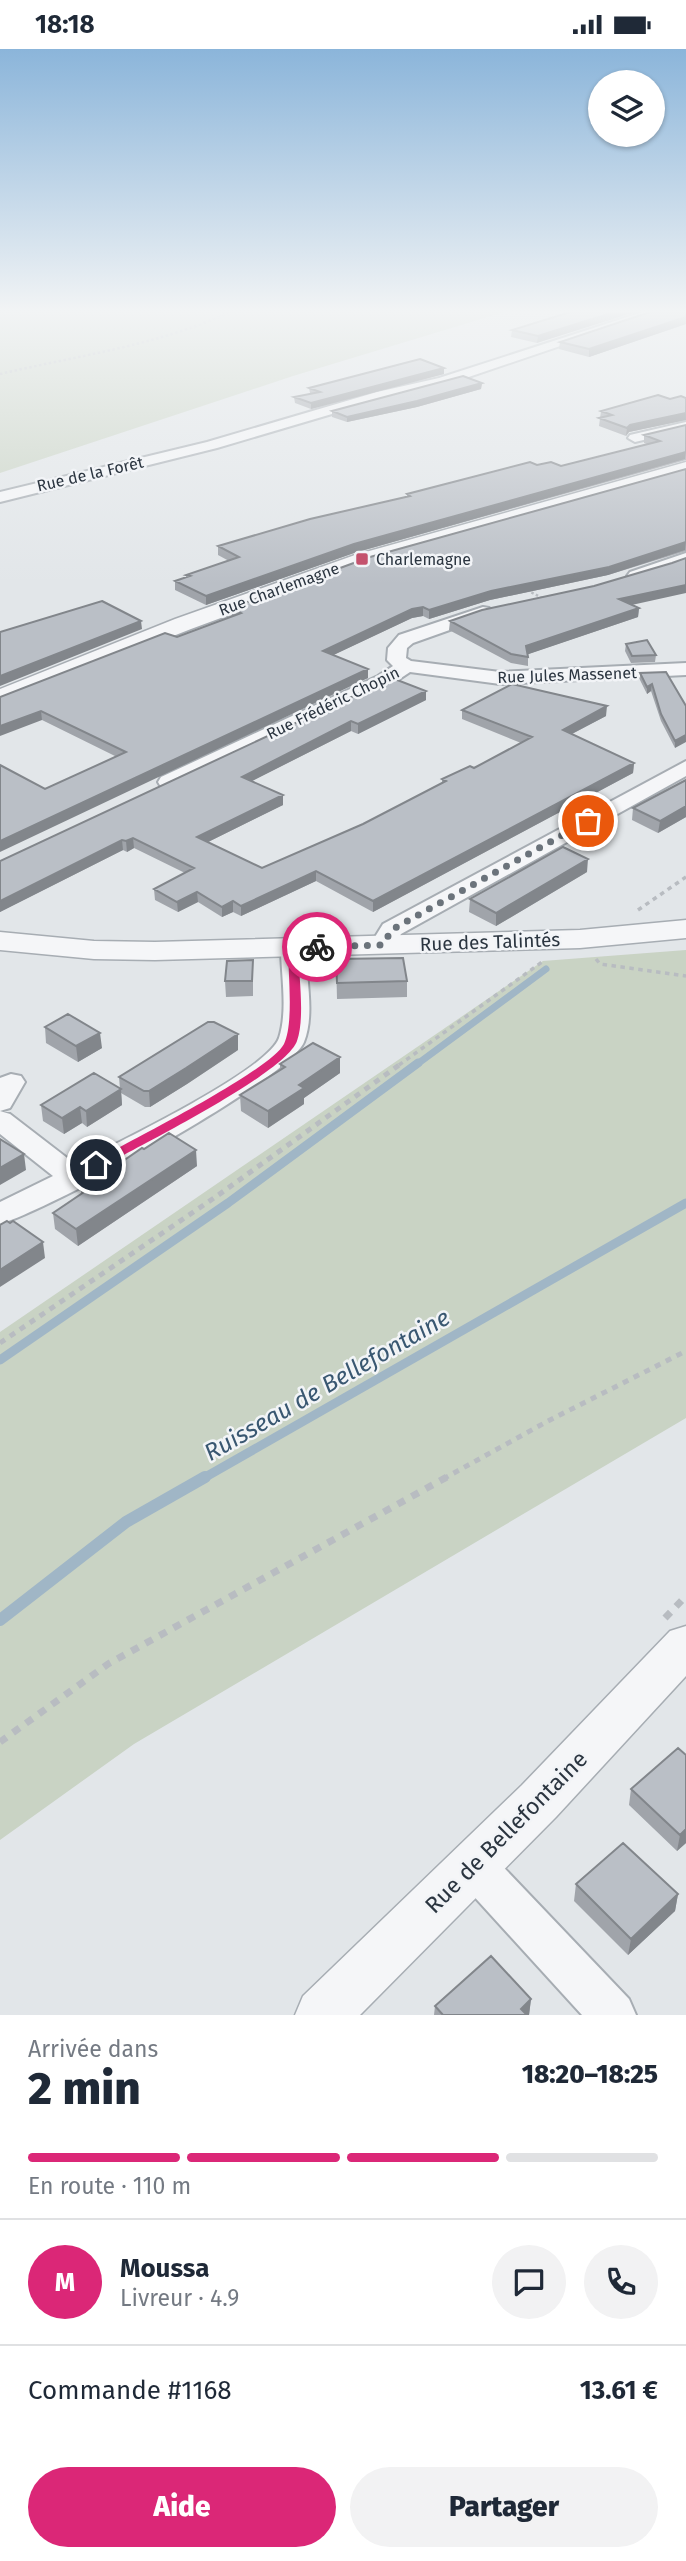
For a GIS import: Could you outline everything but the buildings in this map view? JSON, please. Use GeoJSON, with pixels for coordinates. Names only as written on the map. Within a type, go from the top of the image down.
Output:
{"type":"FeatureCollection","features":[{"type":"Feature","properties":{"kind":"street","name":"Rue de la Forêt"},"geometry":{"type":"LineString","coordinates":[[0,497],[212,445],[362,401]]}},
{"type":"Feature","properties":{"kind":"street"},"geometry":{"type":"LineString","coordinates":[[635,438],[686,426]]}},
{"type":"Feature","properties":{"kind":"street","name":"Rue Charlemagne"},"geometry":{"type":"LineString","coordinates":[[0,697],[183,624],[362,559],[686,468]]}},
{"type":"Feature","properties":{"kind":"street"},"geometry":{"type":"LineString","coordinates":[[619,581],[686,558]]}},
{"type":"Feature","properties":{"kind":"street","name":"Rue Frédéric Chopin"},"geometry":{"type":"LineString","coordinates":[[149,792],[385,680],[406,666],[397,660],[396,654],[398,647],[406,639],[497,608],[542,597]]}},
{"type":"Feature","properties":{"kind":"street","name":"Rue Jules Massenet"},"geometry":{"type":"LineString","coordinates":[[406,666],[500,678],[685,672]]}},
{"type":"Feature","properties":{"kind":"street"},"geometry":{"type":"LineString","coordinates":[[382,945],[393,929],[686,767]]}},
{"type":"Feature","properties":{"kind":"street","name":"Rue des Talintés"},"geometry":{"type":"LineString","coordinates":[[0,941],[120,951],[580,939],[686,929]]}},
{"type":"Feature","properties":{"kind":"street"},"geometry":{"type":"LineString","coordinates":[[0,1215],[255,1076],[285,1053],[294,1025],[293,947]]}},
{"type":"Feature","properties":{"kind":"street"},"geometry":{"type":"LineString","coordinates":[[0,1120],[73,1177]]}},
{"type":"Feature","properties":{"kind":"street","name":"Rue de Bellefontaine"},"geometry":{"type":"LineString","coordinates":[[322,2015],[539,1801],[686,1644]]}},
{"type":"Feature","properties":{"kind":"street"},"geometry":{"type":"LineString","coordinates":[[474,1866],[613,2015]]}},
{"type":"Feature","properties":{"kind":"path"},"geometry":{"type":"LineString","coordinates":[[520,587],[542,597]]}},
{"type":"Feature","properties":{"kind":"path"},"geometry":{"type":"LineString","coordinates":[[0,1343],[217,1196],[551,955],[580,939],[600,964],[686,976]]}},
{"type":"Feature","properties":{"kind":"path"},"geometry":{"type":"LineString","coordinates":[[0,1742],[108,1664],[548,1421],[686,1351]]}},
{"type":"Feature","properties":{"kind":"green space"},"geometry":{"type":"Polygon","coordinates":[[[0,401],[218,401],[0,473],[0,401]]]}},
{"type":"Feature","properties":{"kind":"green space"},"geometry":{"type":"Polygon","coordinates":[[[686,950],[686,1418],[134,1744],[0,1840],[0,1332],[543,961],[686,950]]]}},
{"type":"Feature","properties":{"kind":"waterway","name":"Ruisseau de Bellefontaine"},"geometry":{"type":"LineString","coordinates":[[416,1065],[546,969]]}},
{"type":"Feature","properties":{"kind":"waterway","name":"Ruisseau de Bellefontaine"},"geometry":{"type":"LineString","coordinates":[[0,1360],[228,1203],[418,1063]]}},
{"type":"Feature","properties":{"kind":"waterway","name":"Ruisseau de Bellefontaine"},"geometry":{"type":"LineString","coordinates":[[202,1479],[686,1203]]}},
{"type":"Feature","properties":{"kind":"waterway","name":"Ruisseau de Bellefontaine"},"geometry":{"type":"LineString","coordinates":[[0,1620],[126,1522],[205,1477]]}},
{"type":"Feature","properties":{"kind":"way so far"},"geometry":{"type":"LineString","coordinates":[[317,947],[382,945],[393,929],[588,821]]}},
{"type":"Feature","properties":{"kind":"place","name":"Charlemagne"},"geometry":{"type":"Point","coordinates":[362,559]}},
{"type":"Feature","properties":{"kind":"route"},"geometry":{"type":"LineString","coordinates":[[96,1165],[255,1076],[285,1053],[294,1025],[293,947],[317,947]]}}]}
